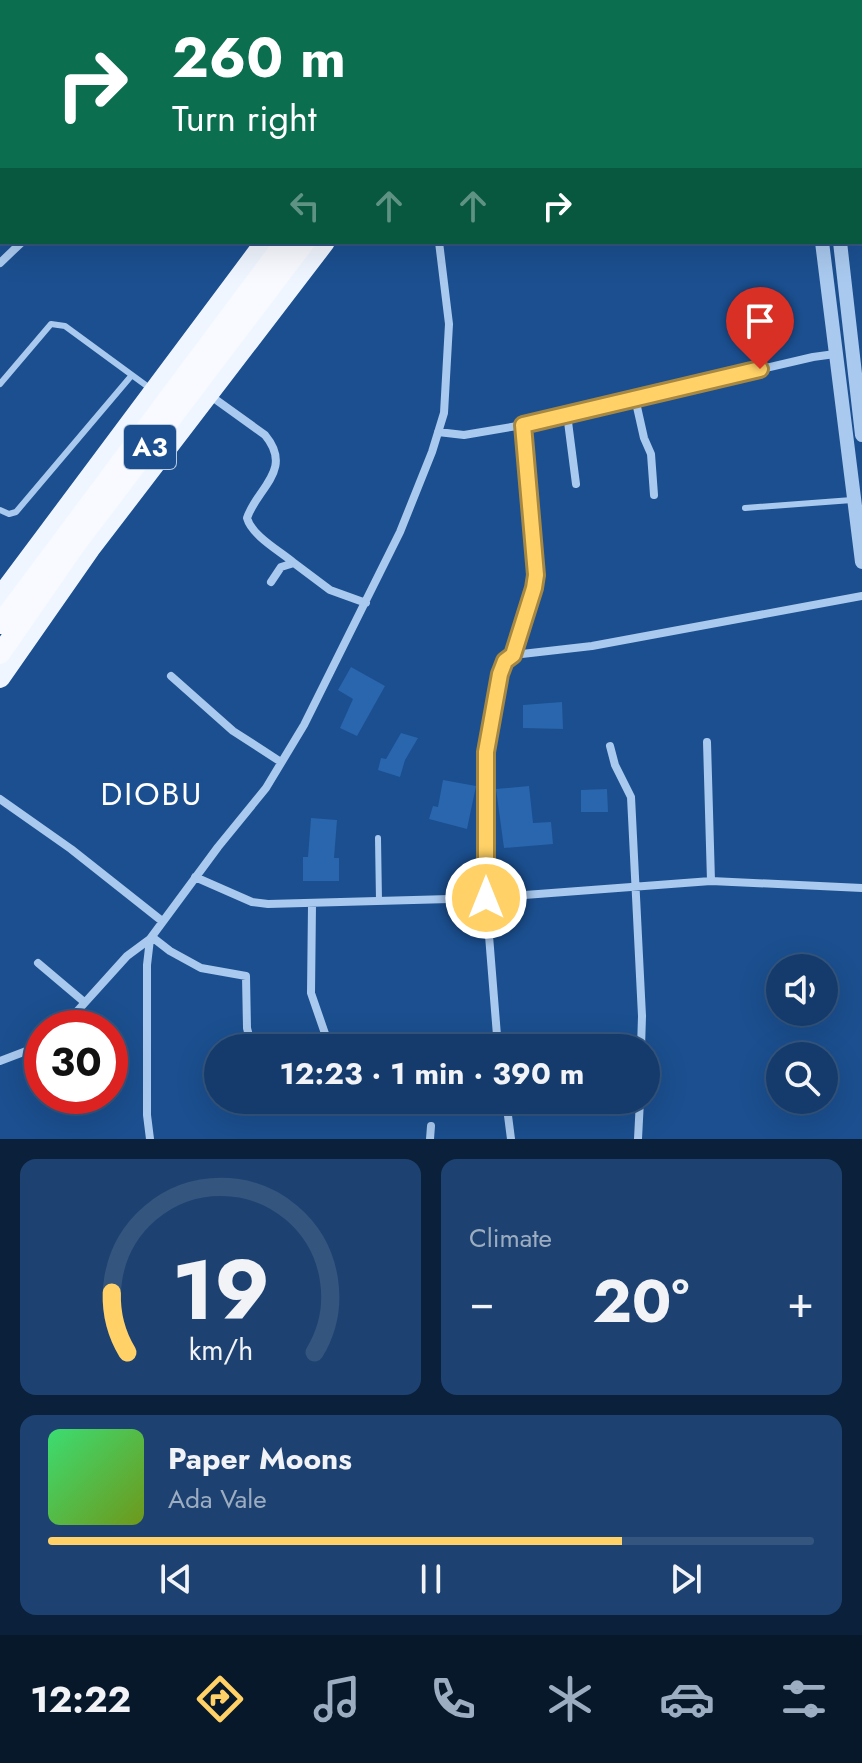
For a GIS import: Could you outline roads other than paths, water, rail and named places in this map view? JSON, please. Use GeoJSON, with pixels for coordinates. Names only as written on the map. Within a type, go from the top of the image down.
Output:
{"type":"FeatureCollection","features":[{"type":"Feature","properties":{"kind":"highway","name":"A3"},"geometry":{"type":"LineString","coordinates":[[0,624],[284,244]]}},
{"type":"Feature","properties":{"kind":"highway","name":"A3"},"geometry":{"type":"LineString","coordinates":[[0,654],[74,547],[303,244]]}},
{"type":"Feature","properties":{"kind":"main road"},"geometry":{"type":"LineString","coordinates":[[0,678],[55,597],[323,244]]}},
{"type":"Feature","properties":{"kind":"main road"},"geometry":{"type":"LineString","coordinates":[[2,590],[154,392],[259,245]]}},
{"type":"Feature","properties":{"kind":"street"},"geometry":{"type":"LineString","coordinates":[[0,263],[20,244]]}},
{"type":"Feature","properties":{"kind":"street"},"geometry":{"type":"LineString","coordinates":[[76,1010],[127,956],[151,938],[266,788],[311,712],[400,532],[444,413],[449,324],[439,244]]}},
{"type":"Feature","properties":{"kind":"street"},"geometry":{"type":"LineString","coordinates":[[822,244],[862,562]]}},
{"type":"Feature","properties":{"kind":"street"},"geometry":{"type":"LineString","coordinates":[[840,244],[862,435]]}},
{"type":"Feature","properties":{"kind":"street"},"geometry":{"type":"LineString","coordinates":[[438,432],[464,435],[523,425],[835,354]]}},
{"type":"Feature","properties":{"kind":"street"},"geometry":{"type":"LineString","coordinates":[[208,393],[265,435],[272,444],[275,466],[270,482],[247,518],[249,524],[330,590],[366,603]]}},
{"type":"Feature","properties":{"kind":"street"},"geometry":{"type":"LineString","coordinates":[[635,398],[651,454],[654,495]]}},
{"type":"Feature","properties":{"kind":"street"},"geometry":{"type":"LineString","coordinates":[[567,414],[576,484]]}},
{"type":"Feature","properties":{"kind":"street"},"geometry":{"type":"LineString","coordinates":[[513,655],[536,575],[523,425]]}},
{"type":"Feature","properties":{"kind":"street"},"geometry":{"type":"LineString","coordinates":[[271,582],[281,567],[294,563]]}},
{"type":"Feature","properties":{"kind":"street"},"geometry":{"type":"LineString","coordinates":[[497,1034],[486,898],[486,752],[505,661],[513,655],[592,646],[862,596]]}},
{"type":"Feature","properties":{"kind":"street"},"geometry":{"type":"LineString","coordinates":[[171,676],[233,731],[281,762]]}},
{"type":"Feature","properties":{"kind":"street"},"geometry":{"type":"LineString","coordinates":[[707,742],[711,881]]}},
{"type":"Feature","properties":{"kind":"street"},"geometry":{"type":"LineString","coordinates":[[610,746],[615,765],[631,797],[641,1034]]}},
{"type":"Feature","properties":{"kind":"street"},"geometry":{"type":"LineString","coordinates":[[0,799],[71,849],[162,921]]}},
{"type":"Feature","properties":{"kind":"street"},"geometry":{"type":"LineString","coordinates":[[195,877],[252,902],[312,905],[486,898],[711,881],[862,888]]}},
{"type":"Feature","properties":{"kind":"street"},"geometry":{"type":"LineString","coordinates":[[312,905],[311,993],[325,1034]]}},
{"type":"Feature","properties":{"kind":"street"},"geometry":{"type":"LineString","coordinates":[[151,938],[201,968],[246,976],[248,1034]]}},
{"type":"Feature","properties":{"kind":"street"},"geometry":{"type":"LineString","coordinates":[[150,1139],[147,1115],[147,965],[151,938]]}},
{"type":"Feature","properties":{"kind":"street"},"geometry":{"type":"LineString","coordinates":[[38,963],[83,1001]]}},
{"type":"Feature","properties":{"kind":"street"},"geometry":{"type":"LineString","coordinates":[[0,1061],[24,1052]]}},
{"type":"Feature","properties":{"kind":"street"},"geometry":{"type":"LineString","coordinates":[[508,1114],[511,1139]]}},
{"type":"Feature","properties":{"kind":"street"},"geometry":{"type":"LineString","coordinates":[[638,1139],[639,1114]]}},
{"type":"Feature","properties":{"kind":"street"},"geometry":{"type":"LineString","coordinates":[[430,1139],[431,1126]]}},
{"type":"Feature","properties":{"kind":"lane"},"geometry":{"type":"LineString","coordinates":[[0,384],[51,324],[58,323],[154,392]]}},
{"type":"Feature","properties":{"kind":"lane"},"geometry":{"type":"LineString","coordinates":[[0,510],[9,514],[16,512],[132,375]]}},
{"type":"Feature","properties":{"kind":"lane"},"geometry":{"type":"LineString","coordinates":[[745,508],[856,500]]}},
{"type":"Feature","properties":{"kind":"lane"},"geometry":{"type":"LineString","coordinates":[[378,838],[379,901]]}},
{"type":"Feature","properties":{"kind":"district","name":"DIOBU"},"geometry":{"type":"Point","coordinates":[152,794]}}]}
